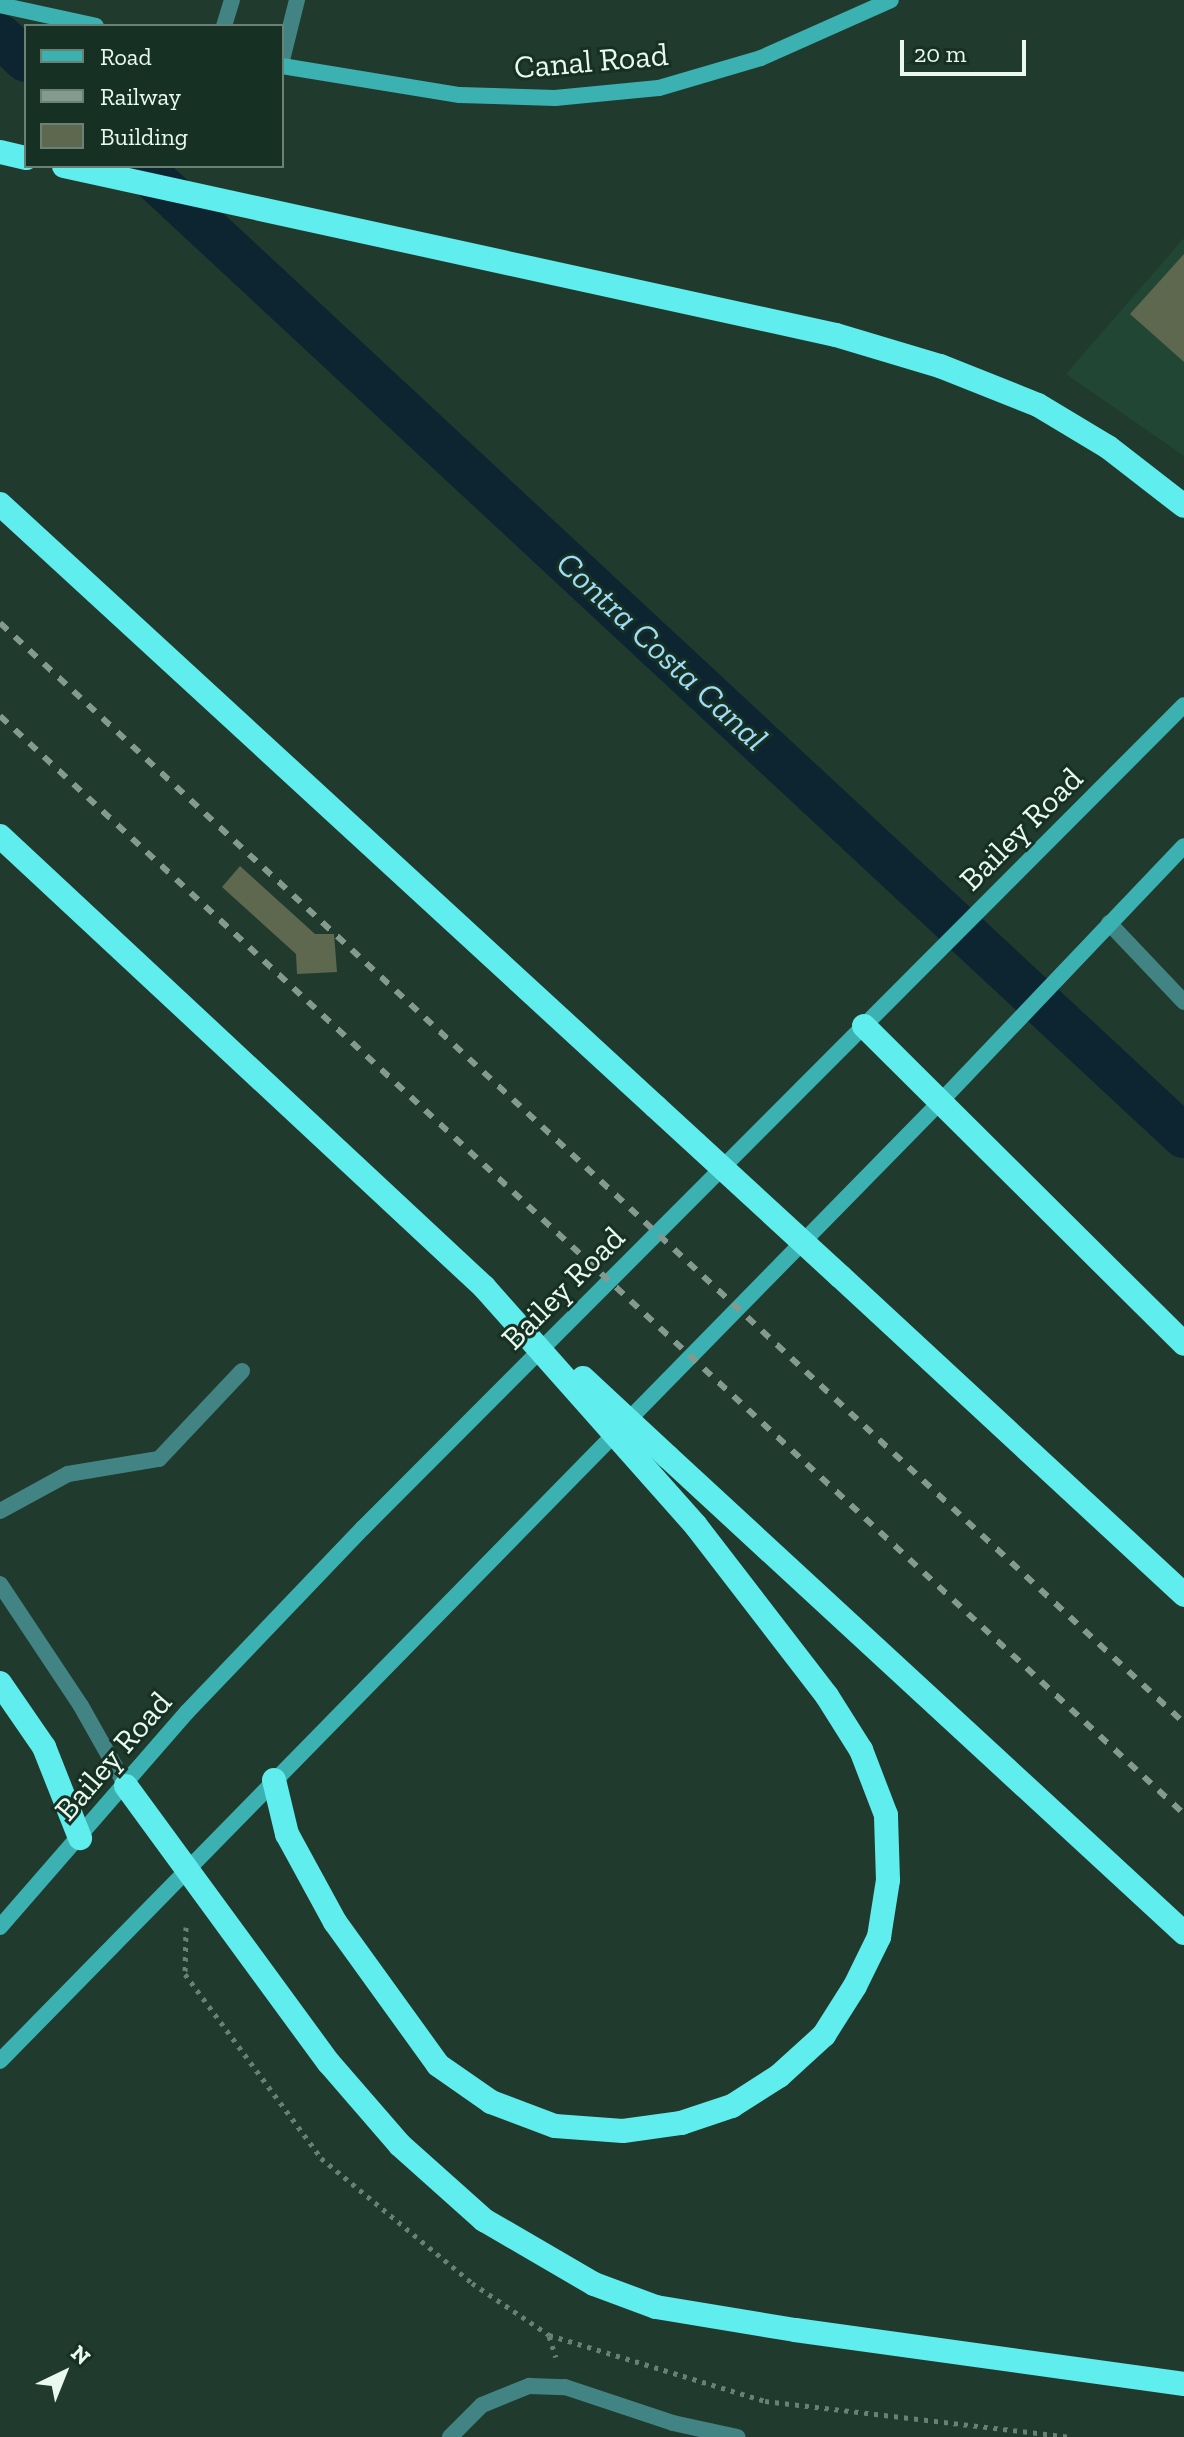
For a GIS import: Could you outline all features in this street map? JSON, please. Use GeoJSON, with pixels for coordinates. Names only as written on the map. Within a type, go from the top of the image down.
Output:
{"type":"FeatureCollection","features":[{"type":"Feature","properties":{"kind":"highway"},"geometry":{"type":"LineString","coordinates":[[0,152],[24,158]]}},
{"type":"Feature","properties":{"kind":"highway"},"geometry":{"type":"LineString","coordinates":[[73,168],[836,335],[940,366],[1038,405],[1108,447],[1184,506]]}},
{"type":"Feature","properties":{"kind":"highway"},"geometry":{"type":"LineString","coordinates":[[0,504],[1184,1595]]}},
{"type":"Feature","properties":{"kind":"highway"},"geometry":{"type":"LineString","coordinates":[[0,836],[1184,1933]]}},
{"type":"Feature","properties":{"kind":"highway"},"geometry":{"type":"LineString","coordinates":[[864,1026],[943,1099],[1057,1222],[1184,1344]]}},
{"type":"Feature","properties":{"kind":"highway"},"geometry":{"type":"LineString","coordinates":[[274,1780],[287,1834],[335,1922],[438,2065],[491,2102],[555,2126],[623,2131],[681,2123],[732,2106],[779,2076],[824,2035],[855,1986],[879,1937],[888,1880],[886,1815],[861,1750],[827,1696],[696,1526],[484,1287]]}},
{"type":"Feature","properties":{"kind":"highway"},"geometry":{"type":"LineString","coordinates":[[0,1683],[44,1747],[80,1838]]}},
{"type":"Feature","properties":{"kind":"highway"},"geometry":{"type":"LineString","coordinates":[[126,1786],[329,2063],[400,2145],[484,2220],[594,2284],[656,2307],[1184,2384]]}},
{"type":"Feature","properties":{"kind":"main road","name":"Canal Road"},"geometry":{"type":"LineString","coordinates":[[284,63],[460,95],[555,98],[659,88],[761,58],[891,0]]}},
{"type":"Feature","properties":{"kind":"main road"},"geometry":{"type":"LineString","coordinates":[[7,7],[87,24]]}},
{"type":"Feature","properties":{"kind":"main road","name":"Bailey Road"},"geometry":{"type":"LineString","coordinates":[[0,1927],[126,1786],[187,1712],[363,1528],[1184,705]]}},
{"type":"Feature","properties":{"kind":"main road"},"geometry":{"type":"LineString","coordinates":[[0,2061],[943,1099],[1184,846]]}},
{"type":"Feature","properties":{"kind":"street"},"geometry":{"type":"LineString","coordinates":[[225,24],[232,0]]}},
{"type":"Feature","properties":{"kind":"street"},"geometry":{"type":"LineString","coordinates":[[284,55],[297,0]]}},
{"type":"Feature","properties":{"kind":"street"},"geometry":{"type":"LineString","coordinates":[[1109,923],[1184,1002]]}},
{"type":"Feature","properties":{"kind":"street"},"geometry":{"type":"LineString","coordinates":[[0,1511],[68,1474],[159,1459],[242,1371]]}},
{"type":"Feature","properties":{"kind":"street"},"geometry":{"type":"LineString","coordinates":[[0,1584],[81,1706],[126,1786]]}},
{"type":"Feature","properties":{"kind":"street"},"geometry":{"type":"LineString","coordinates":[[450,2437],[482,2405],[529,2386],[565,2387],[673,2423],[737,2437]]}},
{"type":"Feature","properties":{"kind":"shaded area"},"geometry":{"type":"Polygon","coordinates":[[[1184,238],[1184,456],[1066,374],[1184,238]]]}},
{"type":"Feature","properties":{"kind":"building"},"geometry":{"type":"Polygon","coordinates":[[[1184,254],[1184,362],[1130,314],[1184,254]]]}},
{"type":"Feature","properties":{"kind":"building"},"geometry":{"type":"Polygon","coordinates":[[[240,866],[315,934],[334,934],[337,972],[297,974],[296,954],[222,887],[240,866]]]}},
{"type":"Feature","properties":{"kind":"waterway","name":"Contra Costa Canal"},"geometry":{"type":"LineString","coordinates":[[0,36],[24,58]]}},
{"type":"Feature","properties":{"kind":"waterway","name":"Contra Costa Canal"},"geometry":{"type":"LineString","coordinates":[[142,168],[1184,1136]]}},
{"type":"Feature","properties":{"kind":"railway"},"geometry":{"type":"LineString","coordinates":[[0,623],[1184,1723]]}},
{"type":"Feature","properties":{"kind":"railway"},"geometry":{"type":"LineString","coordinates":[[0,716],[1184,1814]]}}]}
